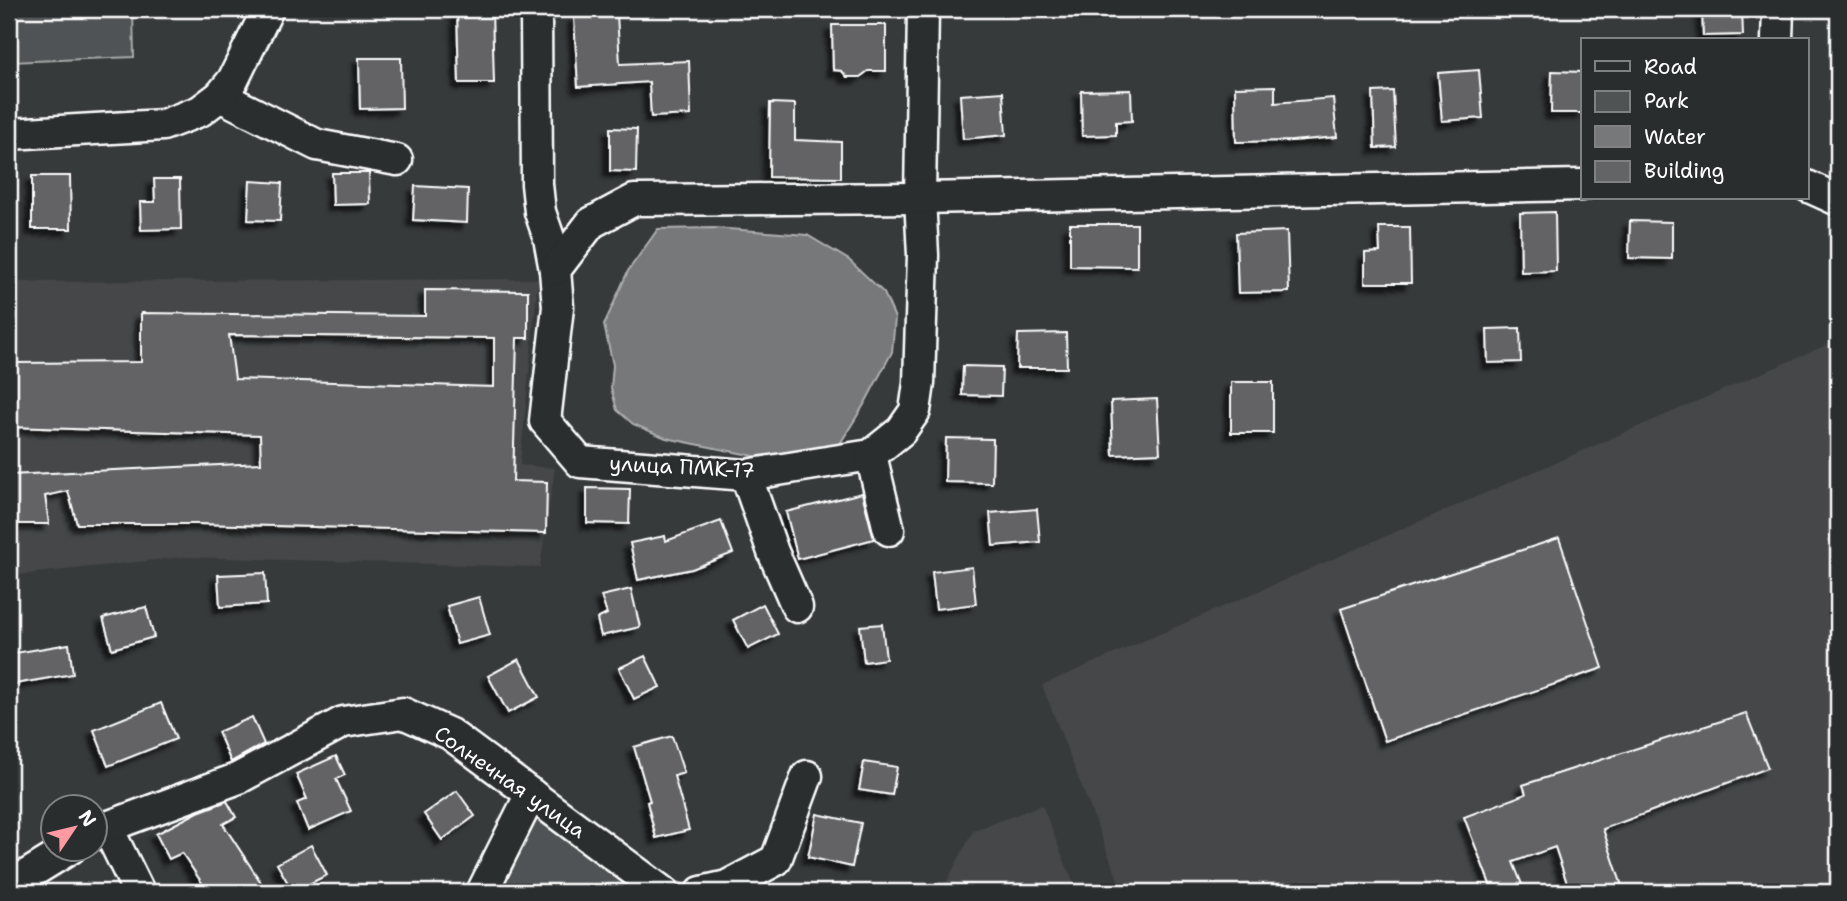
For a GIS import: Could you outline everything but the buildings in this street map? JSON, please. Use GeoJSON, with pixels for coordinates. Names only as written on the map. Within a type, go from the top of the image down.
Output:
{"type":"FeatureCollection","features":[{"type":"Feature","properties":{"kind":"street"},"geometry":{"type":"LineString","coordinates":[[9,134],[163,125],[200,111],[220,96],[233,80],[268,9]]}},
{"type":"Feature","properties":{"kind":"street","name":"улица ПМК-17"},"geometry":{"type":"LineString","coordinates":[[537,9],[537,184],[540,212],[555,270],[558,307],[545,421],[580,462],[746,475],[871,454],[901,431],[915,411],[919,383],[923,256],[920,198],[923,9]]}},
{"type":"Feature","properties":{"kind":"street"},"geometry":{"type":"LineString","coordinates":[[1777,38],[1778,9]]}},
{"type":"Feature","properties":{"kind":"street"},"geometry":{"type":"LineString","coordinates":[[220,96],[317,145],[397,160]]}},
{"type":"Feature","properties":{"kind":"street"},"geometry":{"type":"LineString","coordinates":[[555,270],[592,223],[634,200],[920,198],[1581,185]]}},
{"type":"Feature","properties":{"kind":"street"},"geometry":{"type":"LineString","coordinates":[[1808,186],[1838,200]]}},
{"type":"Feature","properties":{"kind":"street"},"geometry":{"type":"LineString","coordinates":[[871,454],[889,530]]}},
{"type":"Feature","properties":{"kind":"street"},"geometry":{"type":"LineString","coordinates":[[746,475],[773,552],[797,607]]}},
{"type":"Feature","properties":{"kind":"street","name":"Солнечная улица"},"geometry":{"type":"LineString","coordinates":[[108,828],[239,778],[343,722],[403,713],[450,734],[663,892]]}},
{"type":"Feature","properties":{"kind":"street"},"geometry":{"type":"LineString","coordinates":[[701,892],[727,886],[776,860],[807,776]]}},
{"type":"Feature","properties":{"kind":"street"},"geometry":{"type":"LineString","coordinates":[[482,892],[531,794]]}},
{"type":"Feature","properties":{"kind":"street"},"geometry":{"type":"LineString","coordinates":[[108,842],[139,892]]}},
{"type":"Feature","properties":{"kind":"street"},"geometry":{"type":"LineString","coordinates":[[9,886],[49,862]]}},
{"type":"Feature","properties":{"kind":"shaded area"},"geometry":{"type":"Polygon","coordinates":[[[538,279],[520,465],[555,468],[540,567],[183,557],[9,576],[9,282],[538,279]]]}},
{"type":"Feature","properties":{"kind":"shaded area"},"geometry":{"type":"Polygon","coordinates":[[[1838,340],[1838,892],[1123,892],[1042,685],[1838,340]]]}},
{"type":"Feature","properties":{"kind":"shaded area"},"geometry":{"type":"Polygon","coordinates":[[[1042,805],[1077,892],[941,892],[973,831],[1042,805]]]}},
{"type":"Feature","properties":{"kind":"green space"},"geometry":{"type":"Polygon","coordinates":[[[9,9],[133,9],[134,57],[9,62],[9,9]]]}},
{"type":"Feature","properties":{"kind":"green space"},"geometry":{"type":"Polygon","coordinates":[[[530,811],[699,892],[485,892],[530,811]]]}},
{"type":"Feature","properties":{"kind":"water"},"geometry":{"type":"Polygon","coordinates":[[[714,228],[807,235],[849,260],[884,293],[895,318],[892,352],[838,447],[764,458],[666,438],[633,424],[617,410],[611,388],[613,365],[604,325],[628,271],[658,229],[714,228]]]}}]}
